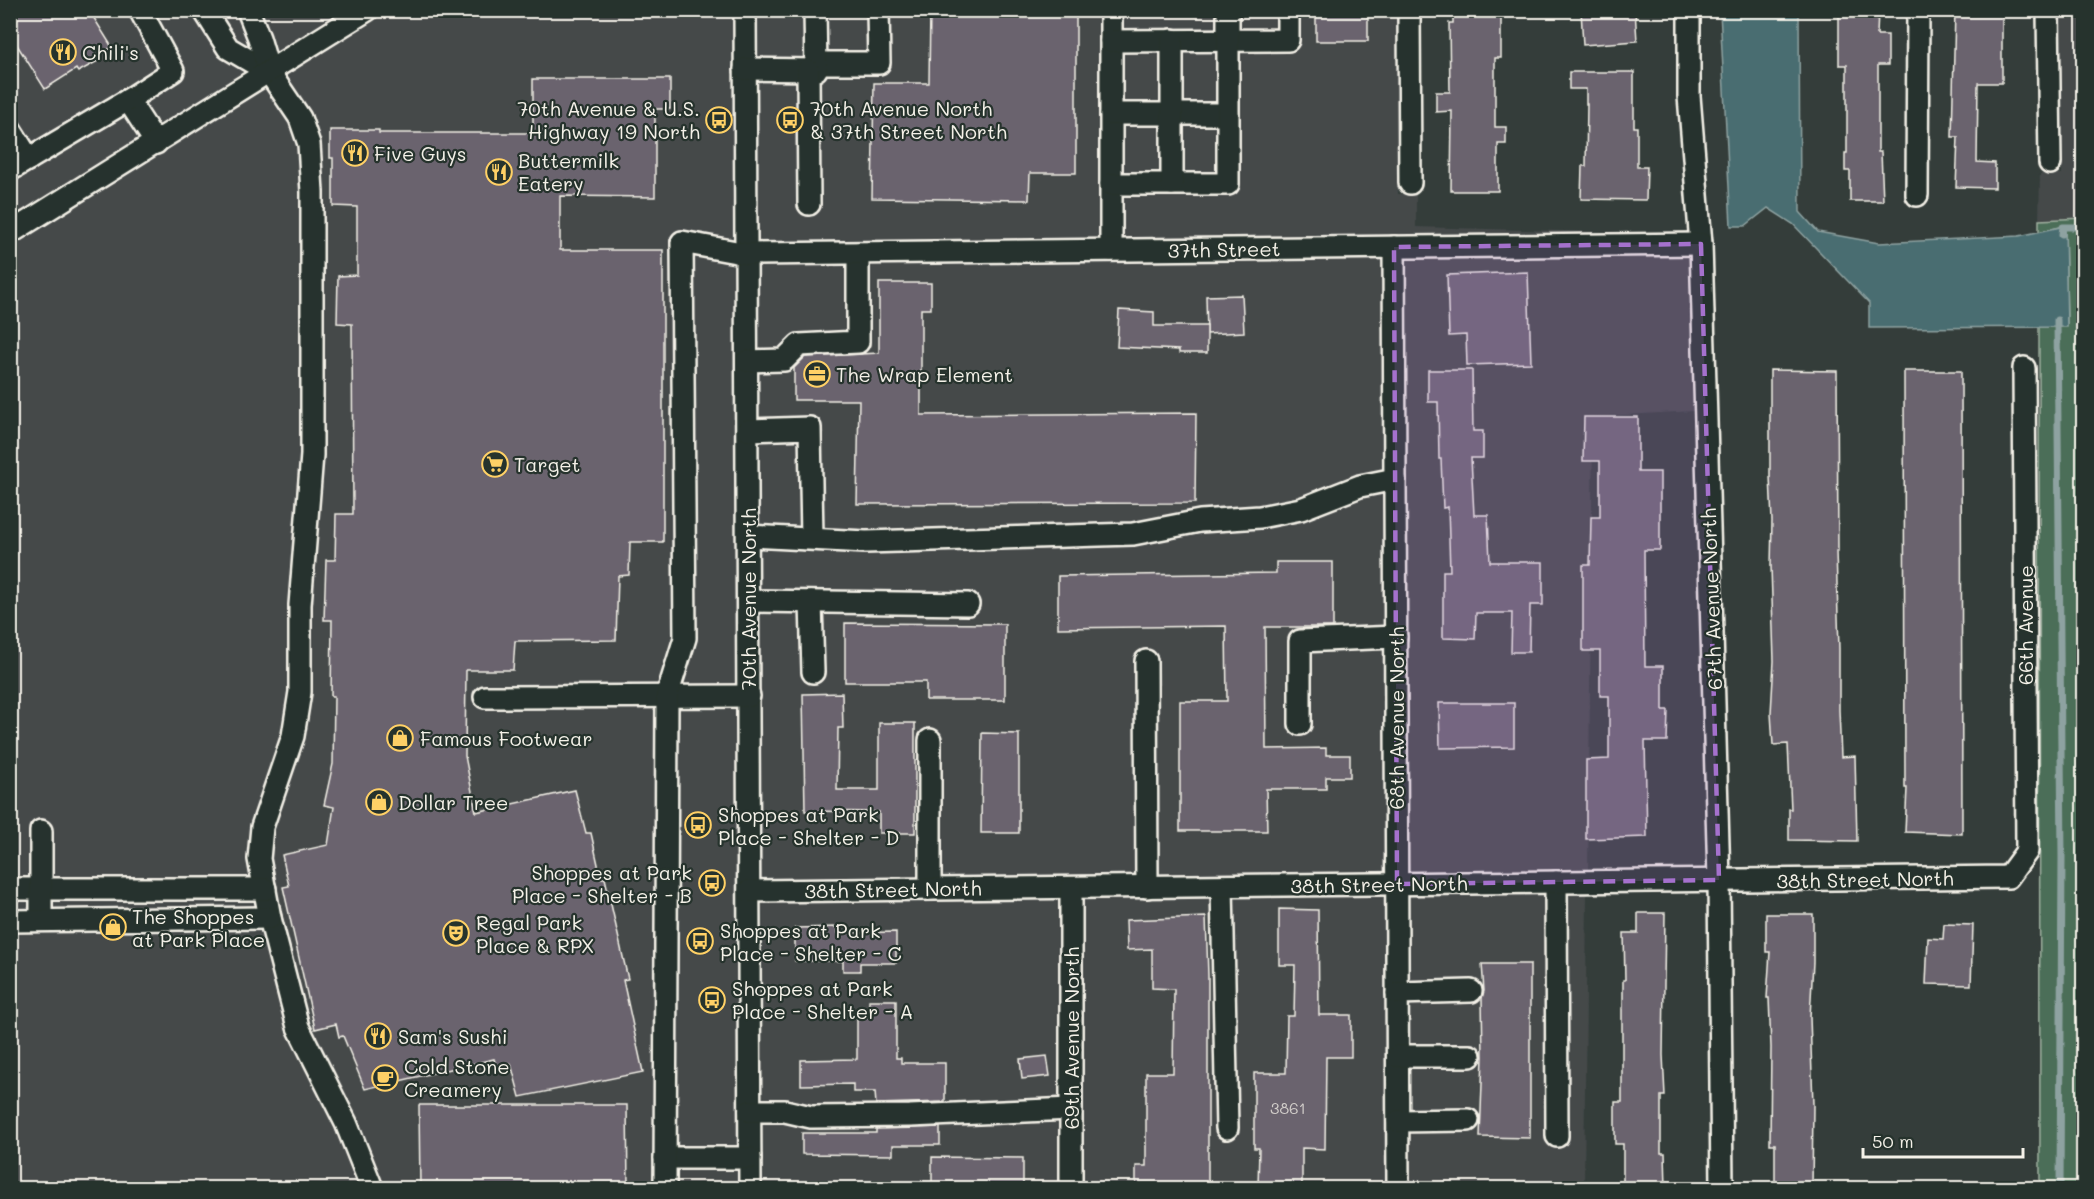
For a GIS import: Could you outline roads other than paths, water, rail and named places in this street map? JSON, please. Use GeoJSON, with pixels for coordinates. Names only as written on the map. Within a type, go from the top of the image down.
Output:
{"type":"FeatureCollection","features":[{"type":"Feature","properties":{"kind":"street"},"geometry":{"type":"LineString","coordinates":[[10,170],[173,71],[140,10]]}},
{"type":"Feature","properties":{"kind":"street"},"geometry":{"type":"LineString","coordinates":[[204,10],[228,48],[269,72]]}},
{"type":"Feature","properties":{"kind":"street"},"geometry":{"type":"LineString","coordinates":[[248,10],[269,72],[300,118],[309,144],[312,192],[312,455],[300,605],[300,692],[292,736],[262,827],[259,859],[270,918],[298,1027],[345,1123],[372,1188]]}},
{"type":"Feature","properties":{"kind":"street"},"geometry":{"type":"LineString","coordinates":[[12,230],[156,143],[367,10]]}},
{"type":"Feature","properties":{"kind":"street","name":"70th Avenue North"},"geometry":{"type":"LineString","coordinates":[[744,10],[748,430],[750,1188]]}},
{"type":"Feature","properties":{"kind":"street"},"geometry":{"type":"LineString","coordinates":[[809,204],[815,10]]}},
{"type":"Feature","properties":{"kind":"street"},"geometry":{"type":"LineString","coordinates":[[745,69],[879,63],[878,10]]}},
{"type":"Feature","properties":{"kind":"street"},"geometry":{"type":"LineString","coordinates":[[1111,10],[1111,250]]}},
{"type":"Feature","properties":{"kind":"street"},"geometry":{"type":"LineString","coordinates":[[1111,184],[1228,184],[1228,10]]}},
{"type":"Feature","properties":{"kind":"street"},"geometry":{"type":"LineString","coordinates":[[1111,41],[1288,40],[1288,10]]}},
{"type":"Feature","properties":{"kind":"street"},"geometry":{"type":"LineString","coordinates":[[1409,10],[1410,183]]}},
{"type":"Feature","properties":{"kind":"street","name":"67th Avenue North"},"geometry":{"type":"LineString","coordinates":[[1689,10],[1689,96],[1701,244],[1719,880],[1722,1188]]}},
{"type":"Feature","properties":{"kind":"street"},"geometry":{"type":"LineString","coordinates":[[1917,195],[1918,10]]}},
{"type":"Feature","properties":{"kind":"street"},"geometry":{"type":"LineString","coordinates":[[2048,10],[2050,163]]}},
{"type":"Feature","properties":{"kind":"street"},"geometry":{"type":"LineString","coordinates":[[1172,40],[1172,184]]}},
{"type":"Feature","properties":{"kind":"street"},"geometry":{"type":"LineString","coordinates":[[128,100],[156,143]]}},
{"type":"Feature","properties":{"kind":"street"},"geometry":{"type":"LineString","coordinates":[[1111,114],[1228,114]]}},
{"type":"Feature","properties":{"kind":"street"},"geometry":{"type":"LineString","coordinates":[[10,129],[29,159]]}},
{"type":"Feature","properties":{"kind":"street","name":"37th Street"},"geometry":{"type":"LineString","coordinates":[[667,696],[685,638],[682,242],[747,254],[1701,244]]}},
{"type":"Feature","properties":{"kind":"street","name":"68th Avenue North"},"geometry":{"type":"LineString","coordinates":[[1394,247],[1398,1188]]}},
{"type":"Feature","properties":{"kind":"street"},"geometry":{"type":"LineString","coordinates":[[747,361],[784,360],[799,345],[858,342],[858,253]]}},
{"type":"Feature","properties":{"kind":"street","name":"66th Avenue"},"geometry":{"type":"LineString","coordinates":[[2008,877],[2027,851],[2024,368]]}},
{"type":"Feature","properties":{"kind":"street"},"geometry":{"type":"LineString","coordinates":[[748,430],[810,428],[812,538]]}},
{"type":"Feature","properties":{"kind":"street"},"geometry":{"type":"LineString","coordinates":[[748,536],[866,542],[1133,534],[1200,521],[1260,517],[1300,509],[1360,486],[1395,478]]}},
{"type":"Feature","properties":{"kind":"street"},"geometry":{"type":"LineString","coordinates":[[748,601],[968,604]]}},
{"type":"Feature","properties":{"kind":"street"},"geometry":{"type":"LineString","coordinates":[[811,602],[813,672]]}},
{"type":"Feature","properties":{"kind":"street"},"geometry":{"type":"LineString","coordinates":[[1300,724],[1300,640],[1396,637]]}},
{"type":"Feature","properties":{"kind":"street"},"geometry":{"type":"LineString","coordinates":[[1146,661],[1147,887]]}},
{"type":"Feature","properties":{"kind":"street"},"geometry":{"type":"LineString","coordinates":[[665,1188],[667,696]]}},
{"type":"Feature","properties":{"kind":"street"},"geometry":{"type":"LineString","coordinates":[[485,698],[749,696]]}},
{"type":"Feature","properties":{"kind":"street"},"geometry":{"type":"LineString","coordinates":[[930,740],[930,889]]}},
{"type":"Feature","properties":{"kind":"street"},"geometry":{"type":"LineString","coordinates":[[41,831],[41,920]]}},
{"type":"Feature","properties":{"kind":"street","name":"38th Street North"},"geometry":{"type":"LineString","coordinates":[[749,891],[2008,877]]}},
{"type":"Feature","properties":{"kind":"street"},"geometry":{"type":"LineString","coordinates":[[1556,882],[1557,1136]]}},
{"type":"Feature","properties":{"kind":"street"},"geometry":{"type":"LineString","coordinates":[[1222,886],[1227,1128]]}},
{"type":"Feature","properties":{"kind":"street","name":"69th Avenue North"},"geometry":{"type":"LineString","coordinates":[[1071,888],[1071,1188]]}},
{"type":"Feature","properties":{"kind":"street"},"geometry":{"type":"LineString","coordinates":[[10,890],[265,890]]}},
{"type":"Feature","properties":{"kind":"street"},"geometry":{"type":"LineString","coordinates":[[10,921],[270,918]]}},
{"type":"Feature","properties":{"kind":"street"},"geometry":{"type":"LineString","coordinates":[[1397,993],[1471,991]]}},
{"type":"Feature","properties":{"kind":"street"},"geometry":{"type":"LineString","coordinates":[[1398,1056],[1470,1056]]}},
{"type":"Feature","properties":{"kind":"street"},"geometry":{"type":"LineString","coordinates":[[750,1111],[785,1111],[811,1117],[909,1116],[1071,1109]]}},
{"type":"Feature","properties":{"kind":"street"},"geometry":{"type":"LineString","coordinates":[[1398,1121],[1468,1120]]}},
{"type":"Feature","properties":{"kind":"street"},"geometry":{"type":"LineString","coordinates":[[665,1158],[750,1158]]}},
{"type":"Feature","properties":{"kind":"water"},"geometry":{"type":"Polygon","coordinates":[[[1720,11],[1799,11],[1800,212],[1818,232],[1879,243],[2019,236],[2065,226],[2067,327],[1869,328],[1869,303],[1793,224],[1768,208],[1745,226],[1731,226],[1720,11]]]}},
{"type":"Feature","properties":{"kind":"waterway"},"geometry":{"type":"LineString","coordinates":[[2062,234],[2063,227],[2084,227]]}},
{"type":"Feature","properties":{"kind":"waterway"},"geometry":{"type":"LineString","coordinates":[[2057,320],[2062,857],[2060,1188]]}},
{"type":"Feature","properties":{"kind":"place","name":"Chili's"},"geometry":{"type":"Point","coordinates":[63,52]}},
{"type":"Feature","properties":{"kind":"place","name":"70th Avenue & U.S. Highway 19 North"},"geometry":{"type":"Point","coordinates":[719,120]}},
{"type":"Feature","properties":{"kind":"place","name":"70th Avenue North & 37th Street North"},"geometry":{"type":"Point","coordinates":[790,120]}},
{"type":"Feature","properties":{"kind":"place","name":"Five Guys"},"geometry":{"type":"Point","coordinates":[355,153]}},
{"type":"Feature","properties":{"kind":"place","name":"Buttermilk Eatery"},"geometry":{"type":"Point","coordinates":[499,172]}},
{"type":"Feature","properties":{"kind":"place","name":"The Wrap Element"},"geometry":{"type":"Point","coordinates":[817,374]}},
{"type":"Feature","properties":{"kind":"place","name":"Target"},"geometry":{"type":"Point","coordinates":[495,464]}},
{"type":"Feature","properties":{"kind":"place","name":"Famous Footwear"},"geometry":{"type":"Point","coordinates":[400,738]}},
{"type":"Feature","properties":{"kind":"place","name":"Dollar Tree"},"geometry":{"type":"Point","coordinates":[379,802]}},
{"type":"Feature","properties":{"kind":"place","name":"Shoppes at Park Place - Shelter - D"},"geometry":{"type":"Point","coordinates":[698,825]}},
{"type":"Feature","properties":{"kind":"place","name":"Shoppes at Park Place - Shelter - B"},"geometry":{"type":"Point","coordinates":[712,883]}},
{"type":"Feature","properties":{"kind":"place","name":"The Shoppes at Park Place"},"geometry":{"type":"Point","coordinates":[113,927]}},
{"type":"Feature","properties":{"kind":"place","name":"Regal Park Place & RPX"},"geometry":{"type":"Point","coordinates":[456,933]}},
{"type":"Feature","properties":{"kind":"place","name":"Shoppes at Park Place - Shelter - C"},"geometry":{"type":"Point","coordinates":[700,941]}},
{"type":"Feature","properties":{"kind":"place","name":"Shoppes at Park Place - Shelter - A"},"geometry":{"type":"Point","coordinates":[712,1000]}},
{"type":"Feature","properties":{"kind":"place","name":"Sam's Sushi"},"geometry":{"type":"Point","coordinates":[378,1036]}},
{"type":"Feature","properties":{"kind":"place","name":"Cold Stone Creamery"},"geometry":{"type":"Point","coordinates":[385,1078]}}]}
